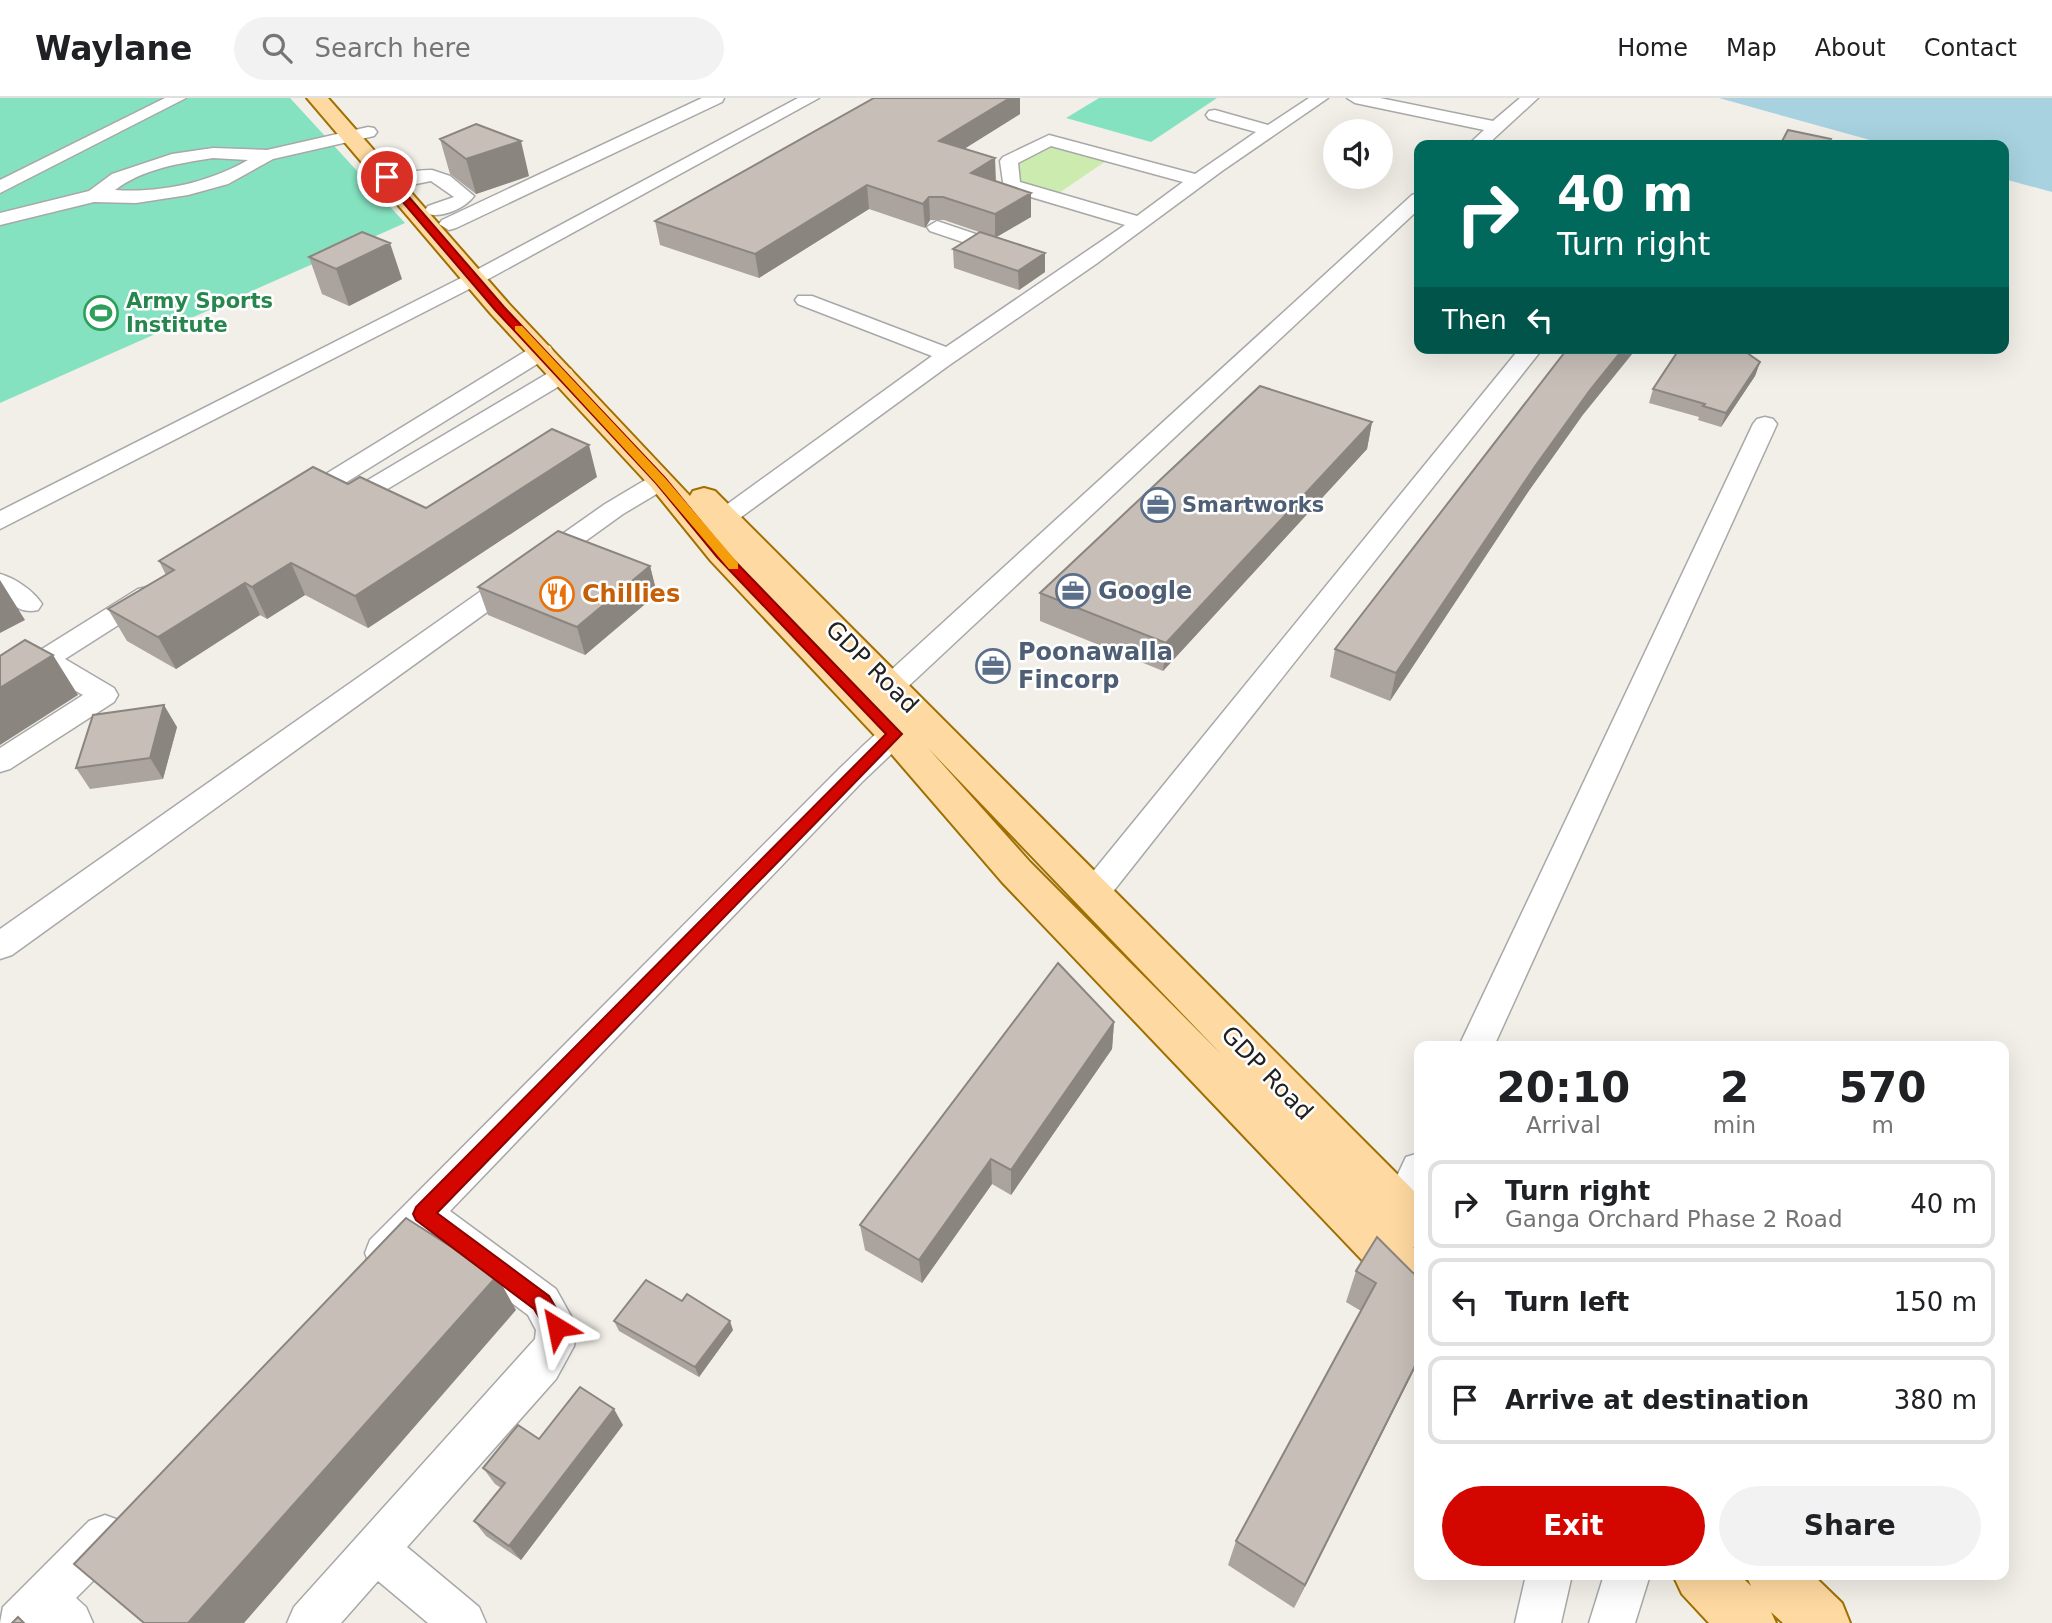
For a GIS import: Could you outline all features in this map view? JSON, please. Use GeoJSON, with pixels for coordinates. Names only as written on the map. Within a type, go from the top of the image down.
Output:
{"type":"FeatureCollection","features":[{"type":"Feature","properties":{"kind":"main road"},"geometry":{"type":"LineString","coordinates":[[317,98],[360,135],[480,274],[542,351],[661,481],[722,554],[909,726]]}},
{"type":"Feature","properties":{"kind":"main road","name":"GDP Road"},"geometry":{"type":"LineString","coordinates":[[333,98],[360,135],[417,176],[480,274],[890,687],[909,726],[1016,872],[1414,1281]]}},
{"type":"Feature","properties":{"kind":"main road","name":"GDP Road"},"geometry":{"type":"LineString","coordinates":[[909,726],[1093,894],[1410,1219]]}},
{"type":"Feature","properties":{"kind":"main road"},"geometry":{"type":"LineString","coordinates":[[1706,1580],[1748,1623]]}},
{"type":"Feature","properties":{"kind":"main road"},"geometry":{"type":"LineString","coordinates":[[1779,1580],[1822,1623]]}},
{"type":"Feature","properties":{"kind":"street"},"geometry":{"type":"LineString","coordinates":[[0,187],[178,98]]}},
{"type":"Feature","properties":{"kind":"street"},"geometry":{"type":"LineString","coordinates":[[442,217],[716,98]]}},
{"type":"Feature","properties":{"kind":"street"},"geometry":{"type":"LineString","coordinates":[[0,521],[480,274],[811,98]]}},
{"type":"Feature","properties":{"kind":"street"},"geometry":{"type":"LineString","coordinates":[[724,518],[948,355],[1071,272],[1197,180],[1320,98]]}},
{"type":"Feature","properties":{"kind":"street"},"geometry":{"type":"LineString","coordinates":[[1355,98],[1496,127]]}},
{"type":"Feature","properties":{"kind":"street"},"geometry":{"type":"LineString","coordinates":[[1482,140],[1530,98]]}},
{"type":"Feature","properties":{"kind":"street"},"geometry":{"type":"LineString","coordinates":[[1215,115],[1270,131]]}},
{"type":"Feature","properties":{"kind":"street"},"geometry":{"type":"LineString","coordinates":[[96,195],[119,178],[172,159],[213,153],[267,155],[360,135]]}},
{"type":"Feature","properties":{"kind":"street"},"geometry":{"type":"LineString","coordinates":[[1140,223],[1011,185],[1009,161],[1049,140],[1197,180]]}},
{"type":"Feature","properties":{"kind":"street"},"geometry":{"type":"LineString","coordinates":[[0,219],[96,195],[137,197],[183,191],[242,172],[267,155]]}},
{"type":"Feature","properties":{"kind":"street"},"geometry":{"type":"LineString","coordinates":[[417,176],[451,164]]}},
{"type":"Feature","properties":{"kind":"street"},"geometry":{"type":"LineString","coordinates":[[0,196],[40,209]]}},
{"type":"Feature","properties":{"kind":"street"},"geometry":{"type":"LineString","coordinates":[[890,687],[1414,203]]}},
{"type":"Feature","properties":{"kind":"street"},"geometry":{"type":"LineString","coordinates":[[937,227],[1071,272]]}},
{"type":"Feature","properties":{"kind":"street"},"geometry":{"type":"LineString","coordinates":[[805,300],[948,355]]}},
{"type":"Feature","properties":{"kind":"street"},"geometry":{"type":"LineString","coordinates":[[273,517],[542,351]]}},
{"type":"Feature","properties":{"kind":"street"},"geometry":{"type":"LineString","coordinates":[[1093,894],[1527,354]]}},
{"type":"Feature","properties":{"kind":"street"},"geometry":{"type":"LineString","coordinates":[[355,498],[563,374]]}},
{"type":"Feature","properties":{"kind":"street"},"geometry":{"type":"LineString","coordinates":[[1478,1041],[1765,424]]}},
{"type":"Feature","properties":{"kind":"street"},"geometry":{"type":"LineString","coordinates":[[0,946],[614,509],[661,481]]}},
{"type":"Feature","properties":{"kind":"street"},"geometry":{"type":"LineString","coordinates":[[0,582],[29,604]]}},
{"type":"Feature","properties":{"kind":"street"},"geometry":{"type":"LineString","coordinates":[[0,696],[168,582]]}},
{"type":"Feature","properties":{"kind":"street"},"geometry":{"type":"LineString","coordinates":[[0,762],[104,695],[51,660],[14,656]]}},
{"type":"Feature","properties":{"kind":"street"},"geometry":{"type":"LineString","coordinates":[[365,1273],[852,775],[909,726]]}},
{"type":"Feature","properties":{"kind":"street"},"geometry":{"type":"LineString","coordinates":[[1410,1219],[1414,1196]]}},
{"type":"Feature","properties":{"kind":"street"},"geometry":{"type":"LineString","coordinates":[[310,1623],[541,1365],[554,1346],[557,1327],[542,1302],[423,1214]]}},
{"type":"Feature","properties":{"kind":"street"},"geometry":{"type":"LineString","coordinates":[[44,1615],[131,1510]]}},
{"type":"Feature","properties":{"kind":"street"},"geometry":{"type":"LineString","coordinates":[[376,1550],[463,1623]]}},
{"type":"Feature","properties":{"kind":"street"},"geometry":{"type":"LineString","coordinates":[[1538,1623],[1548,1580]]}},
{"type":"Feature","properties":{"kind":"street"},"geometry":{"type":"LineString","coordinates":[[1612,1623],[1626,1580]]}},
{"type":"Feature","properties":{"kind":"green space","name":"Army Sports Institute"},"geometry":{"type":"Polygon","coordinates":[[[0,98],[290,98],[405,223],[0,403],[0,98]]]}},
{"type":"Feature","properties":{"kind":"green space"},"geometry":{"type":"Polygon","coordinates":[[[1099,98],[1217,98],[1151,142],[1066,118],[1099,98]]]}},
{"type":"Feature","properties":{"kind":"green space"},"geometry":{"type":"Polygon","coordinates":[[[1045,141],[1109,159],[1056,195],[1019,184],[1012,162],[1045,141]]]}},
{"type":"Feature","properties":{"kind":"water"},"geometry":{"type":"Polygon","coordinates":[[[1719,98],[2052,98],[2052,192],[2009,180],[2009,140],[1870,140],[1719,98]]]}},
{"type":"Feature","properties":{"kind":"building"},"geometry":{"type":"Polygon","coordinates":[[[874,98],[1010,98],[939,141],[995,158],[971,173],[1031,193],[995,214],[943,197],[929,197],[923,204],[867,185],[755,254],[655,221],[874,98]]]}},
{"type":"Feature","properties":{"kind":"building"},"geometry":{"type":"Polygon","coordinates":[[[476,124],[521,141],[466,159],[440,139],[476,124]]]}},
{"type":"Feature","properties":{"kind":"building"},"geometry":{"type":"Polygon","coordinates":[[[1788,130],[1831,139],[1830,140],[1783,140],[1788,130]]]}},
{"type":"Feature","properties":{"kind":"building"},"geometry":{"type":"Polygon","coordinates":[[[362,232],[390,243],[336,269],[309,257],[362,232]]]}},
{"type":"Feature","properties":{"kind":"building"},"geometry":{"type":"Polygon","coordinates":[[[980,232],[1045,253],[1018,271],[953,249],[980,232]]]}},
{"type":"Feature","properties":{"kind":"building"},"geometry":{"type":"Polygon","coordinates":[[[1563,354],[1619,354],[1536,465],[1396,673],[1335,649],[1563,354]]]}},
{"type":"Feature","properties":{"kind":"building"},"geometry":{"type":"Polygon","coordinates":[[[1676,354],[1749,354],[1760,362],[1726,413],[1653,389],[1676,354]]]}},
{"type":"Feature","properties":{"kind":"building"},"geometry":{"type":"Polygon","coordinates":[[[1260,386],[1372,422],[1166,643],[1040,593],[1260,386]]]}},
{"type":"Feature","properties":{"kind":"building"},"geometry":{"type":"Polygon","coordinates":[[[552,429],[589,445],[355,596],[291,563],[252,587],[245,583],[158,637],[108,609],[174,570],[159,561],[313,467],[348,484],[360,477],[426,508],[552,429]]]}},
{"type":"Feature","properties":{"kind":"building"},"geometry":{"type":"Polygon","coordinates":[[[558,531],[650,566],[577,627],[478,587],[558,531]]]}},
{"type":"Feature","properties":{"kind":"building"},"geometry":{"type":"Polygon","coordinates":[[[25,640],[53,655],[0,688],[0,656],[25,640]]]}},
{"type":"Feature","properties":{"kind":"building"},"geometry":{"type":"Polygon","coordinates":[[[164,705],[150,758],[76,768],[93,715],[164,705]]]}},
{"type":"Feature","properties":{"kind":"building"},"geometry":{"type":"Polygon","coordinates":[[[1058,963],[1114,1022],[1011,1170],[991,1159],[919,1260],[860,1225],[1058,963]]]}},
{"type":"Feature","properties":{"kind":"building"},"geometry":{"type":"Polygon","coordinates":[[[406,1218],[497,1276],[188,1623],[144,1623],[74,1564],[406,1218]]]}},
{"type":"Feature","properties":{"kind":"building"},"geometry":{"type":"Polygon","coordinates":[[[1377,1237],[1414,1274],[1414,1368],[1305,1585],[1236,1541],[1376,1283],[1356,1271],[1377,1237]]]}},
{"type":"Feature","properties":{"kind":"building"},"geometry":{"type":"Polygon","coordinates":[[[646,1280],[682,1301],[687,1294],[730,1321],[695,1367],[614,1321],[646,1280]]]}},
{"type":"Feature","properties":{"kind":"building"},"geometry":{"type":"Polygon","coordinates":[[[580,1387],[614,1409],[509,1546],[474,1521],[505,1483],[483,1468],[518,1425],[539,1439],[580,1387]]]}},
{"type":"Feature","properties":{"kind":"building"},"geometry":{"type":"Polygon","coordinates":[[[18,1617],[24,1623],[12,1623],[18,1617]]]}},
{"type":"Feature","properties":{"kind":"slow traffic"},"geometry":{"type":"LineString","coordinates":[[519,328],[661,481],[733,566]]}},
{"type":"Feature","properties":{"kind":"place","name":"Army Sports Institute"},"geometry":{"type":"Point","coordinates":[101,313]}},
{"type":"Feature","properties":{"kind":"place","name":"Smartworks"},"geometry":{"type":"Point","coordinates":[1158,505]}},
{"type":"Feature","properties":{"kind":"place","name":"Google"},"geometry":{"type":"Point","coordinates":[1073,591]}},
{"type":"Feature","properties":{"kind":"place","name":"Chillies"},"geometry":{"type":"Point","coordinates":[557,594]}},
{"type":"Feature","properties":{"kind":"place","name":"Poonawalla Fincorp"},"geometry":{"type":"Point","coordinates":[993,666]}},
{"type":"Feature","properties":{"kind":"route"},"geometry":{"type":"LineString","coordinates":[[387,177],[500,309],[661,481],[722,554],[895,734],[423,1214],[542,1302],[557,1327]]}}]}
